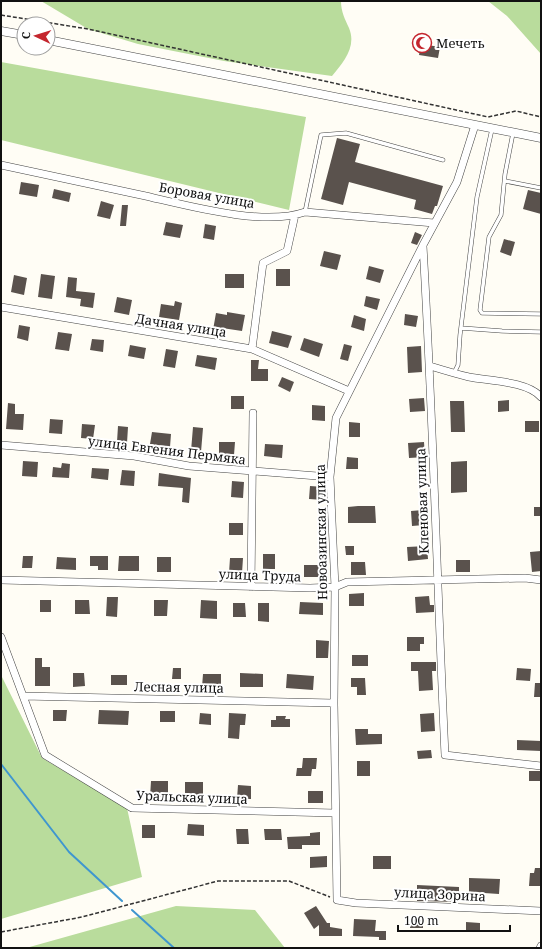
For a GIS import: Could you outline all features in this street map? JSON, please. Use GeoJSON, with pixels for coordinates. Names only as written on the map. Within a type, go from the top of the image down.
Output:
{"type":"FeatureCollection","features":[{"type":"Feature","properties":{"kind":"street"},"geometry":{"type":"LineString","coordinates":[[1,31],[16,34]]}},
{"type":"Feature","properties":{"kind":"street"},"geometry":{"type":"LineString","coordinates":[[56,42],[541,138]]}},
{"type":"Feature","properties":{"kind":"street","name":"Новоазинская улица"},"geometry":{"type":"LineString","coordinates":[[338,900],[335,813],[335,587],[330,476],[336,418],[422,245],[457,182],[475,124]]}},
{"type":"Feature","properties":{"kind":"street","name":"Боровая улица"},"geometry":{"type":"LineString","coordinates":[[1,165],[216,211],[264,216],[295,215],[305,212],[434,223]]}},
{"type":"Feature","properties":{"kind":"street"},"geometry":{"type":"LineString","coordinates":[[252,349],[263,263],[287,251],[295,215]]}},
{"type":"Feature","properties":{"kind":"street","name":"Кленовая улица"},"geometry":{"type":"LineString","coordinates":[[422,245],[430,366],[437,579],[445,755],[541,766]]}},
{"type":"Feature","properties":{"kind":"street","name":"Дачная улица"},"geometry":{"type":"LineString","coordinates":[[1,307],[252,349],[349,391]]}},
{"type":"Feature","properties":{"kind":"street"},"geometry":{"type":"LineString","coordinates":[[430,366],[469,377],[515,384],[538,393],[541,397]]}},
{"type":"Feature","properties":{"kind":"street"},"geometry":{"type":"LineString","coordinates":[[251,586],[253,413]]}},
{"type":"Feature","properties":{"kind":"street","name":"улица Евгения Пермяка"},"geometry":{"type":"LineString","coordinates":[[1,445],[134,456],[189,466],[252,472],[330,476]]}},
{"type":"Feature","properties":{"kind":"street","name":"улица Труда"},"geometry":{"type":"LineString","coordinates":[[1,580],[310,588],[335,587],[347,582],[525,578],[541,580]]}},
{"type":"Feature","properties":{"kind":"street","name":"Уральская улица"},"geometry":{"type":"LineString","coordinates":[[1,636],[45,755],[132,808],[335,813]]}},
{"type":"Feature","properties":{"kind":"street","name":"Лесная улица"},"geometry":{"type":"LineString","coordinates":[[23,696],[334,703]]}},
{"type":"Feature","properties":{"kind":"street","name":"улица Зорина"},"geometry":{"type":"LineString","coordinates":[[338,900],[541,911]]}},
{"type":"Feature","properties":{"kind":"lane"},"geometry":{"type":"LineString","coordinates":[[454,373],[458,365],[461,328],[478,196],[492,128]]}},
{"type":"Feature","properties":{"kind":"lane"},"geometry":{"type":"LineString","coordinates":[[513,132],[501,215],[489,237],[480,310],[482,313],[541,314]]}},
{"type":"Feature","properties":{"kind":"lane"},"geometry":{"type":"LineString","coordinates":[[305,212],[321,135],[346,133],[443,160]]}},
{"type":"Feature","properties":{"kind":"lane"},"geometry":{"type":"LineString","coordinates":[[505,181],[541,188]]}},
{"type":"Feature","properties":{"kind":"lane"},"geometry":{"type":"LineString","coordinates":[[461,328],[502,332],[541,332]]}},
{"type":"Feature","properties":{"kind":"path"},"geometry":{"type":"LineString","coordinates":[[1,15],[88,29],[488,117],[516,111],[541,117]]}},
{"type":"Feature","properties":{"kind":"path"},"geometry":{"type":"LineString","coordinates":[[1,932],[82,917],[218,881],[289,881],[338,900]]}},
{"type":"Feature","properties":{"kind":"green space"},"geometry":{"type":"Polygon","coordinates":[[[41,1],[341,1],[342,12],[351,35],[351,42],[348,54],[332,76],[224,61],[138,44],[88,29],[41,1]]]}},
{"type":"Feature","properties":{"kind":"green space"},"geometry":{"type":"Polygon","coordinates":[[[488,1],[541,1],[541,54],[507,16],[488,1]]]}},
{"type":"Feature","properties":{"kind":"green space"},"geometry":{"type":"Polygon","coordinates":[[[1,62],[306,117],[289,210],[1,140],[1,62]]]}},
{"type":"Feature","properties":{"kind":"green space"},"geometry":{"type":"Polygon","coordinates":[[[1,675],[42,758],[127,808],[142,877],[1,919],[1,675]]]}},
{"type":"Feature","properties":{"kind":"green space"},"geometry":{"type":"Polygon","coordinates":[[[176,906],[255,910],[285,948],[26,948],[176,906]]]}},
{"type":"Feature","properties":{"kind":"building"},"geometry":{"type":"Polygon","coordinates":[[[421,44],[440,47],[438,58],[419,55],[421,44]]]}},
{"type":"Feature","properties":{"kind":"building"},"geometry":{"type":"Polygon","coordinates":[[[337,138],[360,144],[355,162],[443,186],[437,206],[435,206],[432,214],[414,209],[416,200],[349,182],[343,205],[321,199],[337,138]]]}},
{"type":"Feature","properties":{"kind":"building"},"geometry":{"type":"Polygon","coordinates":[[[21,182],[39,185],[37,197],[19,194],[21,182]]]}},
{"type":"Feature","properties":{"kind":"building"},"geometry":{"type":"Polygon","coordinates":[[[54,189],[71,193],[69,202],[52,198],[54,189]]]}},
{"type":"Feature","properties":{"kind":"building"},"geometry":{"type":"Polygon","coordinates":[[[528,190],[541,193],[541,214],[523,209],[528,190]]]}},
{"type":"Feature","properties":{"kind":"building"},"geometry":{"type":"Polygon","coordinates":[[[101,201],[114,205],[110,219],[97,216],[101,201]]]}},
{"type":"Feature","properties":{"kind":"building"},"geometry":{"type":"Polygon","coordinates":[[[122,205],[128,205],[126,226],[120,226],[122,205]]]}},
{"type":"Feature","properties":{"kind":"building"},"geometry":{"type":"Polygon","coordinates":[[[166,222],[183,225],[180,238],[163,235],[166,222]]]}},
{"type":"Feature","properties":{"kind":"building"},"geometry":{"type":"Polygon","coordinates":[[[205,224],[216,226],[214,240],[203,238],[205,224]]]}},
{"type":"Feature","properties":{"kind":"building"},"geometry":{"type":"Polygon","coordinates":[[[415,232],[422,235],[417,245],[411,243],[415,232]]]}},
{"type":"Feature","properties":{"kind":"building"},"geometry":{"type":"Polygon","coordinates":[[[504,239],[515,242],[511,256],[500,252],[504,239]]]}},
{"type":"Feature","properties":{"kind":"building"},"geometry":{"type":"Polygon","coordinates":[[[324,251],[341,255],[337,270],[320,266],[324,251]]]}},
{"type":"Feature","properties":{"kind":"building"},"geometry":{"type":"Polygon","coordinates":[[[369,266],[384,270],[380,283],[366,279],[369,266]]]}},
{"type":"Feature","properties":{"kind":"building"},"geometry":{"type":"Polygon","coordinates":[[[276,269],[290,269],[290,286],[276,286],[276,269]]]}},
{"type":"Feature","properties":{"kind":"building"},"geometry":{"type":"Polygon","coordinates":[[[41,274],[55,276],[52,299],[38,297],[41,274]]]}},
{"type":"Feature","properties":{"kind":"building"},"geometry":{"type":"Polygon","coordinates":[[[225,274],[244,274],[244,288],[225,288],[225,274]]]}},
{"type":"Feature","properties":{"kind":"building"},"geometry":{"type":"Polygon","coordinates":[[[14,275],[27,278],[24,295],[11,292],[14,275]]]}},
{"type":"Feature","properties":{"kind":"building"},"geometry":{"type":"Polygon","coordinates":[[[68,277],[77,278],[76,291],[95,293],[93,308],[80,306],[81,299],[66,297],[68,277]]]}},
{"type":"Feature","properties":{"kind":"building"},"geometry":{"type":"Polygon","coordinates":[[[366,296],[380,299],[377,310],[364,306],[366,296]]]}},
{"type":"Feature","properties":{"kind":"building"},"geometry":{"type":"Polygon","coordinates":[[[117,297],[132,300],[129,315],[114,312],[117,297]]]}},
{"type":"Feature","properties":{"kind":"building"},"geometry":{"type":"Polygon","coordinates":[[[175,301],[182,303],[179,320],[159,317],[161,304],[174,306],[175,301]]]}},
{"type":"Feature","properties":{"kind":"building"},"geometry":{"type":"Polygon","coordinates":[[[227,312],[245,315],[242,331],[222,328],[221,331],[213,330],[216,313],[227,315],[227,312]]]}},
{"type":"Feature","properties":{"kind":"building"},"geometry":{"type":"Polygon","coordinates":[[[405,314],[418,316],[416,327],[404,325],[405,314]]]}},
{"type":"Feature","properties":{"kind":"building"},"geometry":{"type":"Polygon","coordinates":[[[354,315],[366,319],[364,331],[351,327],[354,315]]]}},
{"type":"Feature","properties":{"kind":"building"},"geometry":{"type":"Polygon","coordinates":[[[19,325],[30,327],[28,341],[17,338],[19,325]]]}},
{"type":"Feature","properties":{"kind":"building"},"geometry":{"type":"Polygon","coordinates":[[[272,331],[292,336],[288,348],[269,343],[272,331]]]}},
{"type":"Feature","properties":{"kind":"building"},"geometry":{"type":"Polygon","coordinates":[[[58,332],[72,334],[69,351],[55,349],[58,332]]]}},
{"type":"Feature","properties":{"kind":"building"},"geometry":{"type":"Polygon","coordinates":[[[304,338],[323,344],[319,357],[300,350],[304,338]]]}},
{"type":"Feature","properties":{"kind":"building"},"geometry":{"type":"Polygon","coordinates":[[[92,339],[104,340],[103,352],[90,350],[92,339]]]}},
{"type":"Feature","properties":{"kind":"building"},"geometry":{"type":"Polygon","coordinates":[[[344,344],[352,346],[348,361],[340,359],[344,344]]]}},
{"type":"Feature","properties":{"kind":"building"},"geometry":{"type":"Polygon","coordinates":[[[130,345],[146,348],[144,359],[128,356],[130,345]]]}},
{"type":"Feature","properties":{"kind":"building"},"geometry":{"type":"Polygon","coordinates":[[[421,346],[422,372],[408,373],[407,347],[421,346]]]}},
{"type":"Feature","properties":{"kind":"building"},"geometry":{"type":"Polygon","coordinates":[[[166,349],[178,351],[175,368],[163,366],[166,349]]]}},
{"type":"Feature","properties":{"kind":"building"},"geometry":{"type":"Polygon","coordinates":[[[197,355],[217,358],[215,370],[195,366],[197,355]]]}},
{"type":"Feature","properties":{"kind":"building"},"geometry":{"type":"Polygon","coordinates":[[[251,360],[259,360],[258,369],[268,369],[268,381],[251,381],[251,360]]]}},
{"type":"Feature","properties":{"kind":"building"},"geometry":{"type":"Polygon","coordinates":[[[282,377],[294,382],[290,392],[278,386],[282,377]]]}},
{"type":"Feature","properties":{"kind":"building"},"geometry":{"type":"Polygon","coordinates":[[[231,396],[244,396],[244,409],[231,409],[231,396]]]}},
{"type":"Feature","properties":{"kind":"building"},"geometry":{"type":"Polygon","coordinates":[[[424,398],[425,411],[410,412],[409,399],[424,398]]]}},
{"type":"Feature","properties":{"kind":"building"},"geometry":{"type":"Polygon","coordinates":[[[509,400],[509,411],[498,412],[498,401],[509,400]]]}},
{"type":"Feature","properties":{"kind":"building"},"geometry":{"type":"Polygon","coordinates":[[[450,401],[464,401],[465,432],[451,432],[450,401]]]}},
{"type":"Feature","properties":{"kind":"building"},"geometry":{"type":"Polygon","coordinates":[[[8,403],[15,404],[15,414],[24,414],[23,430],[6,429],[8,403]]]}},
{"type":"Feature","properties":{"kind":"building"},"geometry":{"type":"Polygon","coordinates":[[[312,405],[325,406],[325,421],[312,420],[312,405]]]}},
{"type":"Feature","properties":{"kind":"building"},"geometry":{"type":"Polygon","coordinates":[[[50,419],[63,420],[62,434],[49,433],[50,419]]]}},
{"type":"Feature","properties":{"kind":"building"},"geometry":{"type":"Polygon","coordinates":[[[525,421],[539,421],[539,432],[525,432],[525,421]]]}},
{"type":"Feature","properties":{"kind":"building"},"geometry":{"type":"Polygon","coordinates":[[[349,422],[360,423],[360,437],[349,437],[349,422]]]}},
{"type":"Feature","properties":{"kind":"building"},"geometry":{"type":"Polygon","coordinates":[[[82,424],[95,425],[93,439],[81,438],[82,424]]]}},
{"type":"Feature","properties":{"kind":"building"},"geometry":{"type":"Polygon","coordinates":[[[118,426],[128,427],[127,443],[117,442],[118,426]]]}},
{"type":"Feature","properties":{"kind":"building"},"geometry":{"type":"Polygon","coordinates":[[[193,427],[203,428],[201,452],[191,451],[193,427]]]}},
{"type":"Feature","properties":{"kind":"building"},"geometry":{"type":"Polygon","coordinates":[[[152,432],[171,434],[170,447],[150,444],[152,432]]]}},
{"type":"Feature","properties":{"kind":"building"},"geometry":{"type":"Polygon","coordinates":[[[219,442],[235,442],[234,455],[219,454],[219,442]]]}},
{"type":"Feature","properties":{"kind":"building"},"geometry":{"type":"Polygon","coordinates":[[[424,442],[425,457],[409,458],[408,443],[424,442]]]}},
{"type":"Feature","properties":{"kind":"building"},"geometry":{"type":"Polygon","coordinates":[[[265,444],[283,445],[282,458],[264,456],[265,444]]]}},
{"type":"Feature","properties":{"kind":"building"},"geometry":{"type":"Polygon","coordinates":[[[347,457],[358,458],[358,469],[346,469],[347,457]]]}},
{"type":"Feature","properties":{"kind":"building"},"geometry":{"type":"Polygon","coordinates":[[[23,461],[38,462],[37,477],[22,476],[23,461]]]}},
{"type":"Feature","properties":{"kind":"building"},"geometry":{"type":"Polygon","coordinates":[[[467,461],[467,492],[451,493],[451,462],[467,461]]]}},
{"type":"Feature","properties":{"kind":"building"},"geometry":{"type":"Polygon","coordinates":[[[62,463],[70,464],[69,478],[52,477],[53,467],[61,468],[62,463]]]}},
{"type":"Feature","properties":{"kind":"building"},"geometry":{"type":"Polygon","coordinates":[[[92,468],[109,469],[108,480],[91,478],[92,468]]]}},
{"type":"Feature","properties":{"kind":"building"},"geometry":{"type":"Polygon","coordinates":[[[122,470],[135,471],[134,486],[120,485],[122,470]]]}},
{"type":"Feature","properties":{"kind":"building"},"geometry":{"type":"Polygon","coordinates":[[[159,473],[191,478],[189,503],[182,502],[183,488],[158,486],[159,473]]]}},
{"type":"Feature","properties":{"kind":"building"},"geometry":{"type":"Polygon","coordinates":[[[232,481],[244,482],[243,498],[231,497],[232,481]]]}},
{"type":"Feature","properties":{"kind":"building"},"geometry":{"type":"Polygon","coordinates":[[[310,486],[324,487],[323,500],[309,499],[310,486]]]}},
{"type":"Feature","properties":{"kind":"building"},"geometry":{"type":"Polygon","coordinates":[[[375,506],[376,523],[348,523],[348,507],[375,506]]]}},
{"type":"Feature","properties":{"kind":"building"},"geometry":{"type":"Polygon","coordinates":[[[534,507],[541,507],[541,516],[534,516],[534,507]]]}},
{"type":"Feature","properties":{"kind":"building"},"geometry":{"type":"Polygon","coordinates":[[[423,510],[424,525],[412,526],[411,511],[423,510]]]}},
{"type":"Feature","properties":{"kind":"building"},"geometry":{"type":"Polygon","coordinates":[[[229,523],[243,523],[243,535],[229,535],[229,523]]]}},
{"type":"Feature","properties":{"kind":"building"},"geometry":{"type":"Polygon","coordinates":[[[345,546],[354,546],[354,555],[346,555],[345,546]]]}},
{"type":"Feature","properties":{"kind":"building"},"geometry":{"type":"Polygon","coordinates":[[[427,546],[428,559],[408,561],[407,547],[427,546]]]}},
{"type":"Feature","properties":{"kind":"building"},"geometry":{"type":"Polygon","coordinates":[[[541,551],[541,571],[532,572],[530,552],[541,551]]]}},
{"type":"Feature","properties":{"kind":"building"},"geometry":{"type":"Polygon","coordinates":[[[263,554],[275,554],[275,569],[263,569],[263,554]]]}},
{"type":"Feature","properties":{"kind":"building"},"geometry":{"type":"Polygon","coordinates":[[[23,556],[33,556],[32,568],[22,568],[23,556]]]}},
{"type":"Feature","properties":{"kind":"building"},"geometry":{"type":"Polygon","coordinates":[[[90,556],[108,556],[108,570],[98,570],[98,566],[90,566],[90,556]]]}},
{"type":"Feature","properties":{"kind":"building"},"geometry":{"type":"Polygon","coordinates":[[[119,556],[139,556],[139,571],[118,571],[119,556]]]}},
{"type":"Feature","properties":{"kind":"building"},"geometry":{"type":"Polygon","coordinates":[[[57,557],[76,558],[76,570],[56,569],[57,557]]]}},
{"type":"Feature","properties":{"kind":"building"},"geometry":{"type":"Polygon","coordinates":[[[157,557],[171,557],[171,572],[157,572],[157,557]]]}},
{"type":"Feature","properties":{"kind":"building"},"geometry":{"type":"Polygon","coordinates":[[[230,558],[243,558],[242,573],[229,573],[230,558]]]}},
{"type":"Feature","properties":{"kind":"building"},"geometry":{"type":"Polygon","coordinates":[[[456,560],[470,560],[470,572],[456,572],[456,560]]]}},
{"type":"Feature","properties":{"kind":"building"},"geometry":{"type":"Polygon","coordinates":[[[351,562],[365,562],[366,575],[351,575],[351,562]]]}},
{"type":"Feature","properties":{"kind":"building"},"geometry":{"type":"Polygon","coordinates":[[[304,565],[325,565],[325,577],[304,577],[304,565]]]}},
{"type":"Feature","properties":{"kind":"building"},"geometry":{"type":"Polygon","coordinates":[[[364,593],[364,606],[349,606],[349,594],[364,593]]]}},
{"type":"Feature","properties":{"kind":"building"},"geometry":{"type":"Polygon","coordinates":[[[429,596],[430,605],[434,605],[434,612],[416,613],[415,597],[429,596]]]}},
{"type":"Feature","properties":{"kind":"building"},"geometry":{"type":"Polygon","coordinates":[[[107,597],[118,597],[117,617],[106,616],[107,597]]]}},
{"type":"Feature","properties":{"kind":"building"},"geometry":{"type":"Polygon","coordinates":[[[40,600],[51,600],[51,612],[40,612],[40,600]]]}},
{"type":"Feature","properties":{"kind":"building"},"geometry":{"type":"Polygon","coordinates":[[[75,600],[89,600],[90,614],[75,614],[75,600]]]}},
{"type":"Feature","properties":{"kind":"building"},"geometry":{"type":"Polygon","coordinates":[[[154,600],[168,600],[167,616],[154,616],[154,600]]]}},
{"type":"Feature","properties":{"kind":"building"},"geometry":{"type":"Polygon","coordinates":[[[201,600],[217,601],[217,619],[200,618],[201,600]]]}},
{"type":"Feature","properties":{"kind":"building"},"geometry":{"type":"Polygon","coordinates":[[[300,602],[323,603],[323,615],[299,614],[300,602]]]}},
{"type":"Feature","properties":{"kind":"building"},"geometry":{"type":"Polygon","coordinates":[[[233,603],[245,603],[246,617],[233,617],[233,603]]]}},
{"type":"Feature","properties":{"kind":"building"},"geometry":{"type":"Polygon","coordinates":[[[258,603],[269,603],[269,622],[258,621],[258,603]]]}},
{"type":"Feature","properties":{"kind":"building"},"geometry":{"type":"Polygon","coordinates":[[[407,637],[424,637],[424,644],[420,644],[420,651],[407,651],[407,637]]]}},
{"type":"Feature","properties":{"kind":"building"},"geometry":{"type":"Polygon","coordinates":[[[316,640],[329,641],[328,658],[316,658],[316,640]]]}},
{"type":"Feature","properties":{"kind":"building"},"geometry":{"type":"Polygon","coordinates":[[[352,655],[368,655],[368,666],[352,666],[352,655]]]}},
{"type":"Feature","properties":{"kind":"building"},"geometry":{"type":"Polygon","coordinates":[[[35,658],[42,658],[42,667],[50,667],[50,686],[35,686],[35,658]]]}},
{"type":"Feature","properties":{"kind":"building"},"geometry":{"type":"Polygon","coordinates":[[[411,662],[436,662],[436,671],[432,671],[433,690],[419,691],[418,671],[411,671],[411,662]]]}},
{"type":"Feature","properties":{"kind":"building"},"geometry":{"type":"Polygon","coordinates":[[[173,668],[181,668],[181,679],[172,679],[173,668]]]}},
{"type":"Feature","properties":{"kind":"building"},"geometry":{"type":"Polygon","coordinates":[[[517,668],[531,669],[530,681],[516,680],[517,668]]]}},
{"type":"Feature","properties":{"kind":"building"},"geometry":{"type":"Polygon","coordinates":[[[73,673],[84,673],[85,686],[73,687],[73,673]]]}},
{"type":"Feature","properties":{"kind":"building"},"geometry":{"type":"Polygon","coordinates":[[[240,673],[263,674],[263,687],[240,687],[240,673]]]}},
{"type":"Feature","properties":{"kind":"building"},"geometry":{"type":"Polygon","coordinates":[[[203,674],[221,674],[221,687],[202,687],[203,674]]]}},
{"type":"Feature","properties":{"kind":"building"},"geometry":{"type":"Polygon","coordinates":[[[287,674],[314,676],[313,690],[286,688],[287,674]]]}},
{"type":"Feature","properties":{"kind":"building"},"geometry":{"type":"Polygon","coordinates":[[[111,675],[127,675],[127,685],[111,685],[111,675]]]}},
{"type":"Feature","properties":{"kind":"building"},"geometry":{"type":"Polygon","coordinates":[[[351,678],[365,678],[366,695],[357,695],[357,687],[351,687],[351,678]]]}},
{"type":"Feature","properties":{"kind":"building"},"geometry":{"type":"Polygon","coordinates":[[[535,683],[541,683],[541,697],[534,697],[535,683]]]}},
{"type":"Feature","properties":{"kind":"building"},"geometry":{"type":"Polygon","coordinates":[[[53,710],[67,710],[66,721],[53,721],[53,710]]]}},
{"type":"Feature","properties":{"kind":"building"},"geometry":{"type":"Polygon","coordinates":[[[99,710],[129,711],[128,725],[98,724],[99,710]]]}},
{"type":"Feature","properties":{"kind":"building"},"geometry":{"type":"Polygon","coordinates":[[[160,711],[175,711],[175,722],[160,722],[160,711]]]}},
{"type":"Feature","properties":{"kind":"building"},"geometry":{"type":"Polygon","coordinates":[[[200,713],[211,714],[211,725],[199,724],[200,713]]]}},
{"type":"Feature","properties":{"kind":"building"},"geometry":{"type":"Polygon","coordinates":[[[229,713],[246,714],[245,725],[240,725],[239,739],[228,738],[229,713]]]}},
{"type":"Feature","properties":{"kind":"building"},"geometry":{"type":"Polygon","coordinates":[[[434,713],[435,731],[421,732],[420,714],[434,713]]]}},
{"type":"Feature","properties":{"kind":"building"},"geometry":{"type":"Polygon","coordinates":[[[276,716],[286,716],[285,719],[290,719],[290,727],[271,727],[271,720],[276,720],[276,716]]]}},
{"type":"Feature","properties":{"kind":"building"},"geometry":{"type":"Polygon","coordinates":[[[355,729],[368,729],[368,734],[382,734],[382,744],[356,745],[355,729]]]}},
{"type":"Feature","properties":{"kind":"building"},"geometry":{"type":"Polygon","coordinates":[[[517,740],[541,741],[541,751],[517,750],[517,740]]]}},
{"type":"Feature","properties":{"kind":"building"},"geometry":{"type":"Polygon","coordinates":[[[431,750],[432,758],[418,759],[417,751],[431,750]]]}},
{"type":"Feature","properties":{"kind":"building"},"geometry":{"type":"Polygon","coordinates":[[[303,758],[317,758],[316,769],[312,769],[311,776],[296,776],[297,768],[302,768],[303,758]]]}},
{"type":"Feature","properties":{"kind":"building"},"geometry":{"type":"Polygon","coordinates":[[[357,761],[370,761],[370,776],[357,776],[357,761]]]}},
{"type":"Feature","properties":{"kind":"building"},"geometry":{"type":"Polygon","coordinates":[[[529,771],[541,771],[541,781],[529,781],[529,771]]]}},
{"type":"Feature","properties":{"kind":"building"},"geometry":{"type":"Polygon","coordinates":[[[151,781],[168,781],[168,797],[150,797],[151,781]]]}},
{"type":"Feature","properties":{"kind":"building"},"geometry":{"type":"Polygon","coordinates":[[[185,782],[203,782],[203,799],[185,798],[185,782]]]}},
{"type":"Feature","properties":{"kind":"building"},"geometry":{"type":"Polygon","coordinates":[[[238,785],[251,786],[251,799],[237,799],[238,785]]]}},
{"type":"Feature","properties":{"kind":"building"},"geometry":{"type":"Polygon","coordinates":[[[308,791],[323,791],[323,803],[308,803],[308,791]]]}},
{"type":"Feature","properties":{"kind":"building"},"geometry":{"type":"Polygon","coordinates":[[[188,824],[204,825],[204,836],[187,835],[188,824]]]}},
{"type":"Feature","properties":{"kind":"building"},"geometry":{"type":"Polygon","coordinates":[[[142,825],[155,825],[155,838],[142,838],[142,825]]]}},
{"type":"Feature","properties":{"kind":"building"},"geometry":{"type":"Polygon","coordinates":[[[236,829],[248,829],[249,844],[237,844],[236,829]]]}},
{"type":"Feature","properties":{"kind":"building"},"geometry":{"type":"Polygon","coordinates":[[[264,829],[281,829],[282,840],[265,840],[264,829]]]}},
{"type":"Feature","properties":{"kind":"building"},"geometry":{"type":"Polygon","coordinates":[[[320,832],[320,845],[302,845],[302,849],[288,849],[287,837],[310,836],[310,833],[320,832]]]}},
{"type":"Feature","properties":{"kind":"building"},"geometry":{"type":"Polygon","coordinates":[[[327,856],[327,867],[310,868],[310,857],[327,856]]]}},
{"type":"Feature","properties":{"kind":"building"},"geometry":{"type":"Polygon","coordinates":[[[373,856],[391,856],[391,869],[373,869],[373,856]]]}},
{"type":"Feature","properties":{"kind":"building"},"geometry":{"type":"Polygon","coordinates":[[[535,868],[541,868],[541,886],[529,886],[530,873],[534,873],[535,868]]]}},
{"type":"Feature","properties":{"kind":"building"},"geometry":{"type":"Polygon","coordinates":[[[469,878],[500,879],[499,894],[469,892],[469,878]]]}},
{"type":"Feature","properties":{"kind":"building"},"geometry":{"type":"Polygon","coordinates":[[[417,885],[459,887],[459,902],[417,901],[417,885]]]}},
{"type":"Feature","properties":{"kind":"building"},"geometry":{"type":"Polygon","coordinates":[[[316,906],[327,923],[330,923],[330,927],[342,929],[342,936],[319,936],[319,925],[314,929],[304,913],[316,906]]]}},
{"type":"Feature","properties":{"kind":"building"},"geometry":{"type":"Polygon","coordinates":[[[354,919],[376,920],[375,931],[386,931],[386,940],[379,940],[379,937],[353,936],[354,919]]]}},
{"type":"Feature","properties":{"kind":"building"},"geometry":{"type":"Polygon","coordinates":[[[410,919],[423,920],[423,928],[410,928],[410,919]]]}},
{"type":"Feature","properties":{"kind":"building"},"geometry":{"type":"Polygon","coordinates":[[[466,922],[480,923],[480,932],[466,931],[466,922]]]}},
{"type":"Feature","properties":{"kind":"waterway"},"geometry":{"type":"LineString","coordinates":[[1,764],[69,852],[122,901]]}},
{"type":"Feature","properties":{"kind":"waterway"},"geometry":{"type":"LineString","coordinates":[[132,910],[174,948]]}},
{"type":"Feature","properties":{"kind":"place","name":"Мечеть"},"geometry":{"type":"Point","coordinates":[422,43]}}]}
